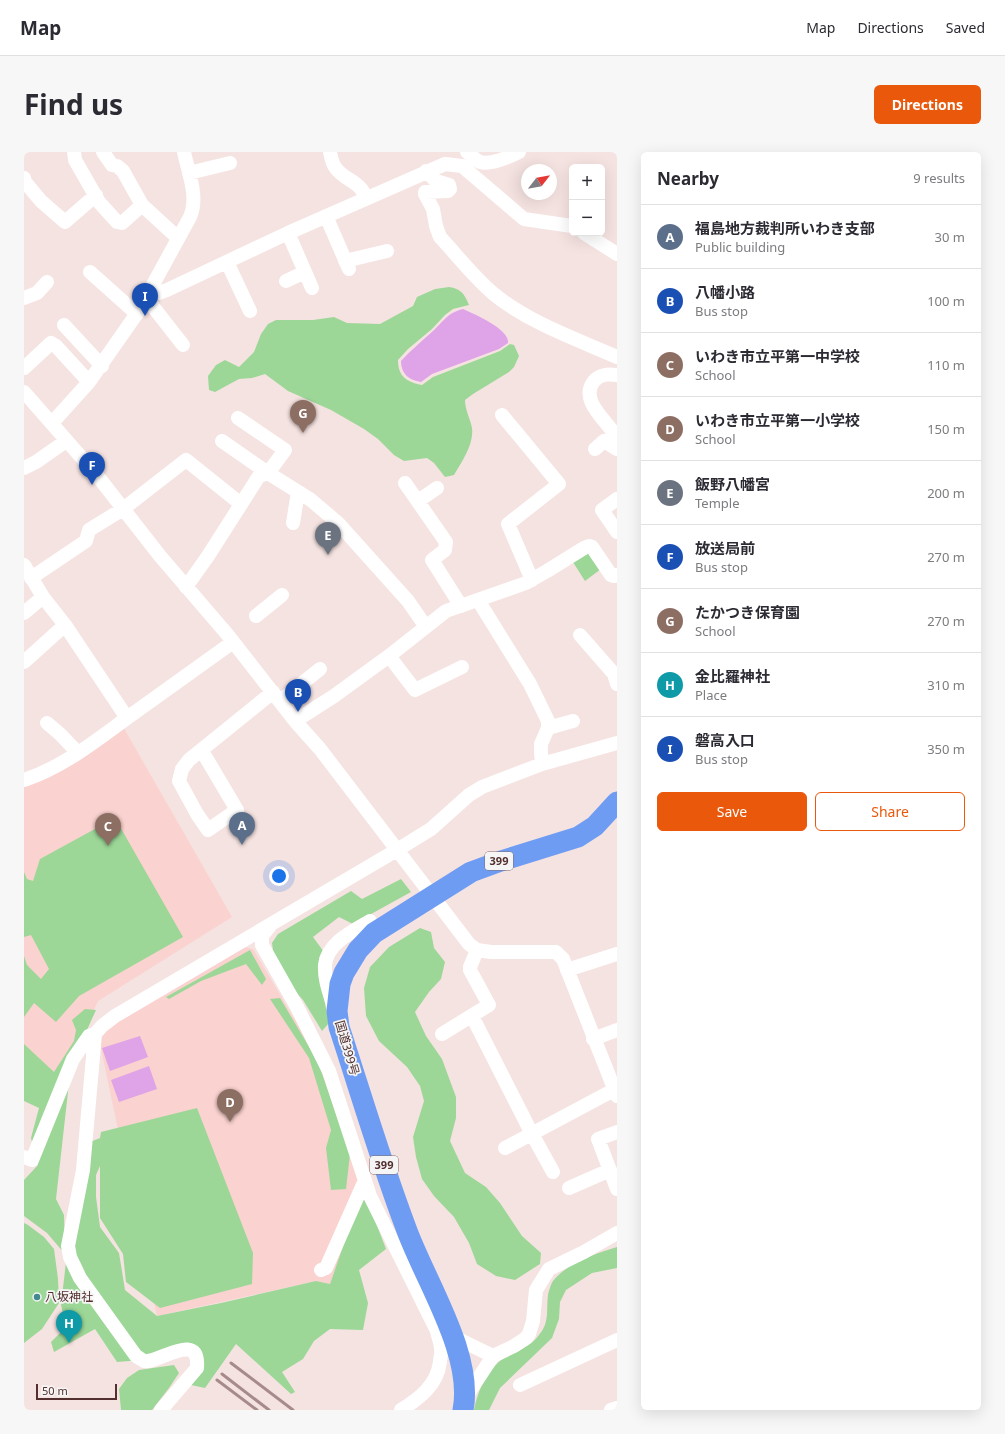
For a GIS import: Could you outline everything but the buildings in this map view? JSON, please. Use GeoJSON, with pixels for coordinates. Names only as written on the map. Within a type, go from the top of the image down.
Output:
{"type":"FeatureCollection","features":[{"type":"Feature","properties":{"kind":"highway","name":"国道399号"},"geometry":{"type":"LineString","coordinates":[[464,1404],[464,1377],[391,1189],[339,1027],[337,1011],[340,984],[344,973],[358,950],[374,933],[470,872],[501,860],[578,837],[595,826],[617,802]]}},
{"type":"Feature","properties":{"kind":"street"},"geometry":{"type":"LineString","coordinates":[[74,152],[75,160],[99,202],[117,222],[122,222],[142,205]]}},
{"type":"Feature","properties":{"kind":"street"},"geometry":{"type":"LineString","coordinates":[[103,152],[112,164],[118,166],[123,171],[142,205],[178,238]]}},
{"type":"Feature","properties":{"kind":"street"},"geometry":{"type":"LineString","coordinates":[[52,423],[102,366],[137,314],[149,295],[193,209],[194,196],[184,152]]}},
{"type":"Feature","properties":{"kind":"street"},"geometry":{"type":"LineString","coordinates":[[330,152],[334,166],[337,170],[359,186],[363,190],[366,198]]}},
{"type":"Feature","properties":{"kind":"street"},"geometry":{"type":"LineString","coordinates":[[452,164],[462,158],[467,152],[480,162],[485,162],[504,158],[519,152]]}},
{"type":"Feature","properties":{"kind":"street"},"geometry":{"type":"LineString","coordinates":[[188,173],[230,163]]}},
{"type":"Feature","properties":{"kind":"street"},"geometry":{"type":"LineString","coordinates":[[149,295],[167,290],[288,233],[426,171],[445,164],[462,166],[524,219],[569,226]]}},
{"type":"Feature","properties":{"kind":"street"},"geometry":{"type":"LineString","coordinates":[[426,171],[436,181],[449,185],[450,187],[448,191],[425,192],[433,209],[436,226],[440,237],[494,294],[512,308],[617,358]]}},
{"type":"Feature","properties":{"kind":"street"},"geometry":{"type":"LineString","coordinates":[[24,178],[25,182],[41,201],[65,222],[96,195]]}},
{"type":"Feature","properties":{"kind":"street"},"geometry":{"type":"LineString","coordinates":[[326,216],[347,265],[354,258],[387,251]]}},
{"type":"Feature","properties":{"kind":"street"},"geometry":{"type":"LineString","coordinates":[[288,233],[312,288]]}},
{"type":"Feature","properties":{"kind":"street"},"geometry":{"type":"LineString","coordinates":[[589,236],[617,254]]}},
{"type":"Feature","properties":{"kind":"street"},"geometry":{"type":"LineString","coordinates":[[227,262],[250,311]]}},
{"type":"Feature","properties":{"kind":"street"},"geometry":{"type":"LineString","coordinates":[[90,272],[137,314]]}},
{"type":"Feature","properties":{"kind":"street"},"geometry":{"type":"LineString","coordinates":[[286,281],[305,272]]}},
{"type":"Feature","properties":{"kind":"street"},"geometry":{"type":"LineString","coordinates":[[24,298],[37,293],[47,282]]}},
{"type":"Feature","properties":{"kind":"street"},"geometry":{"type":"LineString","coordinates":[[149,295],[183,345]]}},
{"type":"Feature","properties":{"kind":"street"},"geometry":{"type":"LineString","coordinates":[[64,326],[102,366]]}},
{"type":"Feature","properties":{"kind":"street"},"geometry":{"type":"LineString","coordinates":[[24,368],[51,343],[56,346],[89,382]]}},
{"type":"Feature","properties":{"kind":"street"},"geometry":{"type":"LineString","coordinates":[[617,375],[608,374],[600,376],[595,380],[589,391],[592,404],[617,438]]}},
{"type":"Feature","properties":{"kind":"street"},"geometry":{"type":"LineString","coordinates":[[24,392],[96,474],[160,556],[233,642],[277,696],[295,721],[320,749],[469,944],[477,950],[492,952],[556,952],[563,959],[593,1039],[616,1093],[505,1148]]}},
{"type":"Feature","properties":{"kind":"street"},"geometry":{"type":"LineString","coordinates":[[502,415],[560,484],[508,524],[532,580]]}},
{"type":"Feature","properties":{"kind":"street"},"geometry":{"type":"LineString","coordinates":[[186,587],[208,556],[259,476],[268,473],[285,450],[238,418]]}},
{"type":"Feature","properties":{"kind":"street"},"geometry":{"type":"LineString","coordinates":[[24,468],[36,462],[66,441]]}},
{"type":"Feature","properties":{"kind":"street"},"geometry":{"type":"LineString","coordinates":[[222,441],[268,473],[311,500],[338,523],[408,601],[426,627]]}},
{"type":"Feature","properties":{"kind":"street"},"geometry":{"type":"LineString","coordinates":[[595,449],[604,441],[617,449]]}},
{"type":"Feature","properties":{"kind":"street"},"geometry":{"type":"LineString","coordinates":[[127,718],[65,625],[43,597],[26,571],[86,541],[89,530],[123,509],[186,460],[241,504]]}},
{"type":"Feature","properties":{"kind":"street"},"geometry":{"type":"LineString","coordinates":[[406,483],[446,542],[445,550],[432,560],[461,606]]}},
{"type":"Feature","properties":{"kind":"street"},"geometry":{"type":"LineString","coordinates":[[418,501],[437,488]]}},
{"type":"Feature","properties":{"kind":"street"},"geometry":{"type":"LineString","coordinates":[[293,523],[298,492]]}},
{"type":"Feature","properties":{"kind":"street"},"geometry":{"type":"LineString","coordinates":[[617,499],[602,510],[617,532]]}},
{"type":"Feature","properties":{"kind":"street"},"geometry":{"type":"LineString","coordinates":[[295,721],[334,696],[390,656],[441,614],[532,580],[584,548],[589,546],[595,550],[610,575],[617,575]]}},
{"type":"Feature","properties":{"kind":"street"},"geometry":{"type":"LineString","coordinates":[[256,616],[282,595]]}},
{"type":"Feature","properties":{"kind":"street"},"geometry":{"type":"LineString","coordinates":[[24,613],[43,597]]}},
{"type":"Feature","properties":{"kind":"street"},"geometry":{"type":"LineString","coordinates":[[478,600],[530,684],[548,721],[548,728],[541,744],[540,752],[542,764]]}},
{"type":"Feature","properties":{"kind":"street"},"geometry":{"type":"LineString","coordinates":[[24,662],[65,625]]}},
{"type":"Feature","properties":{"kind":"street"},"geometry":{"type":"LineString","coordinates":[[580,635],[614,674],[617,684]]}},
{"type":"Feature","properties":{"kind":"street"},"geometry":{"type":"LineString","coordinates":[[24,780],[41,774],[78,753],[233,642]]}},
{"type":"Feature","properties":{"kind":"street"},"geometry":{"type":"LineString","coordinates":[[390,656],[415,690],[462,667]]}},
{"type":"Feature","properties":{"kind":"street"},"geometry":{"type":"LineString","coordinates":[[202,751],[237,810],[208,830],[197,814],[179,781],[182,769],[189,760],[277,696],[320,669]]}},
{"type":"Feature","properties":{"kind":"street"},"geometry":{"type":"LineString","coordinates":[[548,728],[572,722]]}},
{"type":"Feature","properties":{"kind":"street"},"geometry":{"type":"LineString","coordinates":[[47,723],[78,753]]}},
{"type":"Feature","properties":{"kind":"street"},"geometry":{"type":"LineString","coordinates":[[24,1157],[32,1160],[74,1059],[89,1036],[95,1034],[102,1026],[115,1016],[431,829],[469,795],[482,787],[542,764],[617,743]]}},
{"type":"Feature","properties":{"kind":"street"},"geometry":{"type":"LineString","coordinates":[[339,1027],[326,982],[325,964],[331,949],[341,939],[370,921]]}},
{"type":"Feature","properties":{"kind":"street"},"geometry":{"type":"LineString","coordinates":[[272,924],[262,936],[262,944],[329,1071],[370,1196],[437,1331],[452,1348],[493,1356]]}},
{"type":"Feature","properties":{"kind":"street"},"geometry":{"type":"LineString","coordinates":[[442,1034],[489,1005],[470,970],[477,950]]}},
{"type":"Feature","properties":{"kind":"street"},"geometry":{"type":"LineString","coordinates":[[567,970],[617,954]]}},
{"type":"Feature","properties":{"kind":"street"},"geometry":{"type":"LineString","coordinates":[[472,1016],[553,1172]]}},
{"type":"Feature","properties":{"kind":"street"},"geometry":{"type":"LineString","coordinates":[[593,1039],[617,1030]]}},
{"type":"Feature","properties":{"kind":"street"},"geometry":{"type":"LineString","coordinates":[[95,1034],[83,1170],[68,1246],[70,1257],[80,1278],[136,1356],[145,1361],[152,1360],[183,1349],[191,1351],[195,1354],[198,1362],[197,1368],[161,1410]]}},
{"type":"Feature","properties":{"kind":"street"},"geometry":{"type":"LineString","coordinates":[[617,1132],[598,1140],[617,1189]]}},
{"type":"Feature","properties":{"kind":"street"},"geometry":{"type":"LineString","coordinates":[[569,1188],[610,1170]]}},
{"type":"Feature","properties":{"kind":"street"},"geometry":{"type":"LineString","coordinates":[[321,1270],[326,1268],[365,1180]]}},
{"type":"Feature","properties":{"kind":"street"},"geometry":{"type":"LineString","coordinates":[[464,1404],[493,1356],[514,1346],[526,1338],[529,1334],[533,1321],[536,1290],[550,1269],[617,1233]]}},
{"type":"Feature","properties":{"kind":"street"},"geometry":{"type":"LineString","coordinates":[[520,1386],[617,1340]]}},
{"type":"Feature","properties":{"kind":"street"},"geometry":{"type":"LineString","coordinates":[[401,1410],[414,1402],[433,1383],[439,1369],[452,1348]]}},
{"type":"Feature","properties":{"kind":"street"},"geometry":{"type":"LineString","coordinates":[[611,1410],[617,1408]]}},
{"type":"Feature","properties":{"kind":"shaded area"},"geometry":{"type":"Polygon","coordinates":[[[463,309],[498,327],[507,338],[508,343],[499,349],[432,374],[421,382],[406,376],[401,366],[401,361],[446,318],[463,309]]]}},
{"type":"Feature","properties":{"kind":"shaded area"},"geometry":{"type":"Polygon","coordinates":[[[118,718],[232,917],[98,1001],[58,1087],[24,1054],[24,775],[70,753],[118,718]]]}},
{"type":"Feature","properties":{"kind":"shaded area"},"geometry":{"type":"Polygon","coordinates":[[[245,947],[253,949],[321,1064],[363,1189],[330,1284],[316,1281],[157,1316],[99,1039],[109,1024],[245,947]]]}},
{"type":"Feature","properties":{"kind":"shaded area"},"geometry":{"type":"Polygon","coordinates":[[[140,1036],[148,1057],[110,1071],[102,1048],[140,1036]]]}},
{"type":"Feature","properties":{"kind":"shaded area"},"geometry":{"type":"Polygon","coordinates":[[[149,1066],[157,1089],[119,1102],[111,1080],[149,1066]]]}},
{"type":"Feature","properties":{"kind":"green space"},"geometry":{"type":"Polygon","coordinates":[[[449,287],[462,292],[469,305],[453,309],[445,315],[398,360],[398,366],[401,374],[407,380],[422,385],[433,377],[500,351],[510,344],[514,345],[519,356],[514,367],[509,372],[465,400],[472,428],[471,441],[467,453],[454,475],[445,477],[434,463],[427,458],[404,461],[394,455],[378,439],[364,429],[331,410],[288,391],[265,374],[252,378],[239,379],[215,392],[209,390],[208,376],[216,365],[225,360],[239,367],[254,352],[261,334],[268,324],[276,320],[313,320],[334,317],[347,323],[380,324],[413,306],[417,297],[435,289],[449,287]]]}},
{"type":"Feature","properties":{"kind":"green space"},"geometry":{"type":"Polygon","coordinates":[[[590,552],[601,569],[585,581],[571,559],[590,552]]]}},
{"type":"Feature","properties":{"kind":"green space"},"geometry":{"type":"Polygon","coordinates":[[[115,818],[183,937],[79,996],[56,1022],[34,1003],[24,1017],[24,956],[27,965],[41,979],[49,969],[31,935],[24,937],[24,872],[27,879],[33,881],[40,859],[115,818]]]}},
{"type":"Feature","properties":{"kind":"green space"},"geometry":{"type":"Polygon","coordinates":[[[401,879],[411,892],[353,924],[339,917],[313,937],[324,952],[319,974],[329,1023],[322,1031],[303,1000],[288,983],[274,958],[272,943],[278,934],[351,891],[362,899],[401,879]]]}},
{"type":"Feature","properties":{"kind":"green space"},"geometry":{"type":"Polygon","coordinates":[[[420,928],[431,932],[434,948],[445,962],[441,979],[429,992],[415,1012],[426,1036],[442,1059],[456,1097],[456,1118],[450,1141],[465,1173],[486,1187],[500,1203],[522,1236],[541,1253],[540,1264],[515,1280],[496,1276],[477,1264],[469,1243],[454,1217],[434,1196],[422,1179],[416,1157],[413,1137],[424,1101],[420,1086],[407,1067],[379,1041],[366,1016],[364,988],[370,967],[389,947],[420,928]]]}},
{"type":"Feature","properties":{"kind":"green space"},"geometry":{"type":"Polygon","coordinates":[[[250,950],[266,979],[262,985],[246,964],[201,981],[169,999],[166,997],[250,950]]]}},
{"type":"Feature","properties":{"kind":"green space"},"geometry":{"type":"Polygon","coordinates":[[[280,998],[318,1062],[350,1154],[346,1189],[331,1190],[326,1148],[331,1130],[309,1058],[270,999],[280,998]]]}},
{"type":"Feature","properties":{"kind":"green space"},"geometry":{"type":"Polygon","coordinates":[[[85,1009],[96,1010],[71,1065],[56,1199],[64,1215],[65,1254],[47,1233],[24,1216],[24,1180],[38,1165],[31,1138],[39,1108],[24,1101],[24,1044],[54,1072],[74,1041],[76,1030],[72,1020],[85,1009]]]}},
{"type":"Feature","properties":{"kind":"green space"},"geometry":{"type":"Polygon","coordinates":[[[197,1108],[253,1253],[252,1284],[160,1308],[126,1282],[123,1254],[100,1218],[100,1166],[96,1175],[96,1197],[100,1227],[119,1253],[125,1290],[157,1316],[316,1281],[330,1284],[363,1189],[386,1249],[359,1270],[368,1303],[363,1330],[330,1329],[314,1341],[303,1359],[282,1372],[295,1392],[291,1394],[236,1344],[205,1388],[191,1385],[200,1359],[178,1349],[166,1358],[117,1362],[95,1329],[54,1352],[51,1342],[66,1327],[61,1305],[79,1151],[90,1142],[100,1138],[101,1132],[197,1108]]]}},
{"type":"Feature","properties":{"kind":"green space"},"geometry":{"type":"Polygon","coordinates":[[[24,1223],[44,1237],[54,1249],[58,1279],[59,1303],[42,1329],[24,1343],[24,1223]]]}},
{"type":"Feature","properties":{"kind":"green space"},"geometry":{"type":"Polygon","coordinates":[[[617,1247],[617,1268],[592,1273],[566,1290],[560,1302],[559,1319],[552,1338],[500,1388],[489,1410],[474,1410],[481,1387],[494,1367],[506,1357],[520,1350],[536,1339],[542,1330],[546,1321],[548,1295],[553,1281],[574,1264],[617,1247]]]}},
{"type":"Feature","properties":{"kind":"green space"},"geometry":{"type":"Polygon","coordinates":[[[174,1365],[179,1373],[152,1410],[121,1410],[119,1389],[127,1378],[139,1370],[174,1365]]]}},
{"type":"Feature","properties":{"kind":"railway"},"geometry":{"type":"LineString","coordinates":[[231,1363],[293,1410]]}},
{"type":"Feature","properties":{"kind":"railway"},"geometry":{"type":"LineString","coordinates":[[222,1374],[269,1410]]}},
{"type":"Feature","properties":{"kind":"railway"},"geometry":{"type":"LineString","coordinates":[[217,1380],[257,1410]]}},
{"type":"Feature","properties":{"kind":"place","name":"磐高入口"},"geometry":{"type":"Point","coordinates":[145,316]}},
{"type":"Feature","properties":{"kind":"place","name":"たかつき保育園"},"geometry":{"type":"Point","coordinates":[303,433]}},
{"type":"Feature","properties":{"kind":"place","name":"放送局前"},"geometry":{"type":"Point","coordinates":[92,485]}},
{"type":"Feature","properties":{"kind":"place","name":"飯野八幡宮"},"geometry":{"type":"Point","coordinates":[328,555]}},
{"type":"Feature","properties":{"kind":"place","name":"八幡小路"},"geometry":{"type":"Point","coordinates":[298,712]}},
{"type":"Feature","properties":{"kind":"place","name":"福島地方裁判所いわき支部"},"geometry":{"type":"Point","coordinates":[242,845]}},
{"type":"Feature","properties":{"kind":"place","name":"いわき市立平第一中学校"},"geometry":{"type":"Point","coordinates":[108,846]}},
{"type":"Feature","properties":{"kind":"place","name":"いわき市立平第一小学校"},"geometry":{"type":"Point","coordinates":[230,1122]}},
{"type":"Feature","properties":{"kind":"place","name":"八坂神社"},"geometry":{"type":"Point","coordinates":[37,1297]}},
{"type":"Feature","properties":{"kind":"place","name":"金比羅神社"},"geometry":{"type":"Point","coordinates":[69,1343]}}]}
